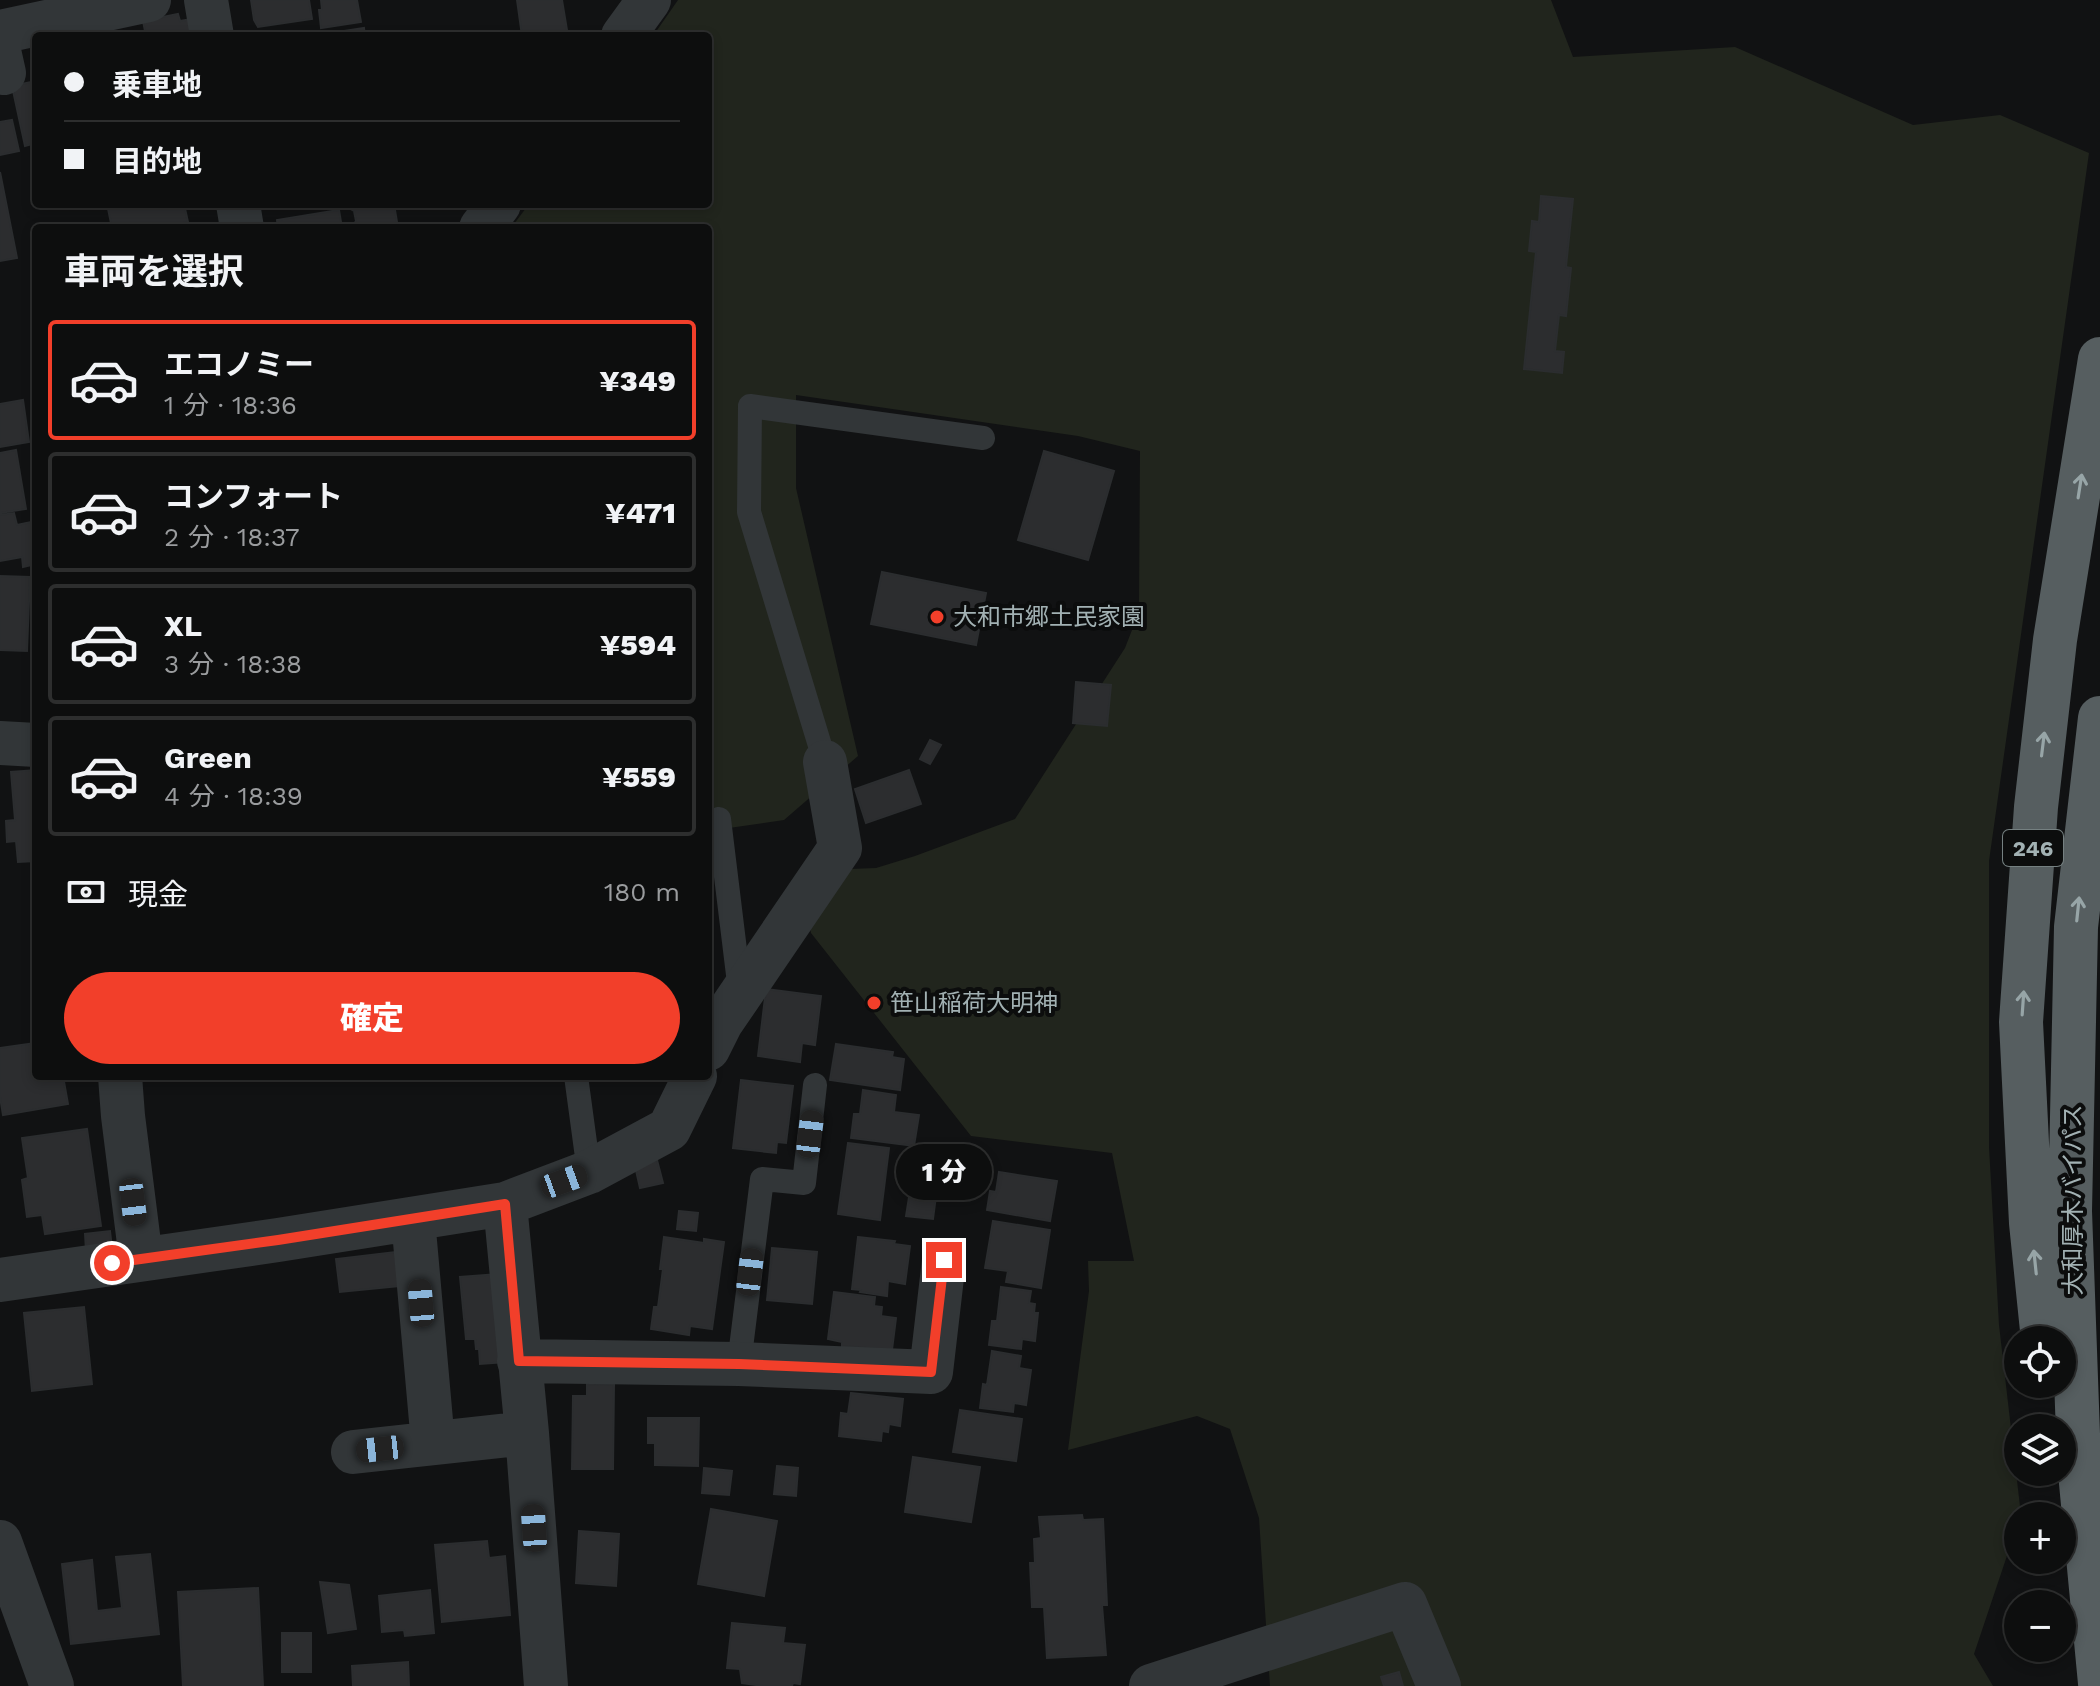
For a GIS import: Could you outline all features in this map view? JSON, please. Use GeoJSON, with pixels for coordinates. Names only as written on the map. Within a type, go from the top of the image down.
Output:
{"type":"FeatureCollection","features":[{"type":"Feature","properties":{"kind":"highway","name":"246"},"geometry":{"type":"LineString","coordinates":[[2042,1326],[2031,1223],[2021,1022],[2036,807],[2055,640],[2100,359]]}},
{"type":"Feature","properties":{"kind":"highway","name":"大和厚木バイパス"},"geometry":{"type":"LineString","coordinates":[[2069,1414],[2076,927],[2100,718]]}},
{"type":"Feature","properties":{"kind":"highway","name":"246"},"geometry":{"type":"LineString","coordinates":[[2072,1486],[2099,1684]]}},
{"type":"Feature","properties":{"kind":"street"},"geometry":{"type":"LineString","coordinates":[[60,32],[149,0]]}},
{"type":"Feature","properties":{"kind":"street"},"geometry":{"type":"LineString","coordinates":[[206,0],[211,32]]}},
{"type":"Feature","properties":{"kind":"street"},"geometry":{"type":"LineString","coordinates":[[626,32],[649,0]]}},
{"type":"Feature","properties":{"kind":"street"},"geometry":{"type":"LineString","coordinates":[[1,53],[32,42]]}},
{"type":"Feature","properties":{"kind":"street"},"geometry":{"type":"LineString","coordinates":[[0,743],[32,745]]}},
{"type":"Feature","properties":{"kind":"street"},"geometry":{"type":"LineString","coordinates":[[712,1041],[721,1023],[840,848],[825,762]]}},
{"type":"Feature","properties":{"kind":"street"},"geometry":{"type":"LineString","coordinates":[[120,1080],[141,1259]]}},
{"type":"Feature","properties":{"kind":"street"},"geometry":{"type":"LineString","coordinates":[[0,1280],[505,1204],[589,1172],[669,1129],[693,1080]]}},
{"type":"Feature","properties":{"kind":"street"},"geometry":{"type":"LineString","coordinates":[[505,1204],[527,1433],[546,1686]]}},
{"type":"Feature","properties":{"kind":"street"},"geometry":{"type":"LineString","coordinates":[[413,1219],[433,1443]]}},
{"type":"Feature","properties":{"kind":"street"},"geometry":{"type":"LineString","coordinates":[[519,1361],[739,1364],[931,1372],[944,1260]]}},
{"type":"Feature","properties":{"kind":"street"},"geometry":{"type":"LineString","coordinates":[[353,1452],[527,1433]]}},
{"type":"Feature","properties":{"kind":"street"},"geometry":{"type":"LineString","coordinates":[[0,1542],[52,1686]]}},
{"type":"Feature","properties":{"kind":"street"},"geometry":{"type":"LineString","coordinates":[[1151,1686],[1405,1604],[1439,1686]]}},
{"type":"Feature","properties":{"kind":"lane"},"geometry":{"type":"LineString","coordinates":[[825,762],[749,512],[750,406],[983,438]]}},
{"type":"Feature","properties":{"kind":"lane"},"geometry":{"type":"LineString","coordinates":[[719,819],[717,874],[740,995]]}},
{"type":"Feature","properties":{"kind":"lane"},"geometry":{"type":"LineString","coordinates":[[577,1080],[589,1172]]}},
{"type":"Feature","properties":{"kind":"lane"},"geometry":{"type":"LineString","coordinates":[[739,1364],[762,1179],[804,1183],[815,1085]]}},
{"type":"Feature","properties":{"kind":"shaded area"},"geometry":{"type":"Polygon","coordinates":[[[678,0],[1551,0],[1573,57],[1735,47],[1913,125],[2000,115],[2089,153],[1989,861],[1989,1147],[2004,1398],[2007,1398],[2009,1414],[2004,1414],[2004,1486],[2018,1486],[2019,1502],[2004,1502],[2004,1565],[1974,1654],[1993,1686],[1270,1686],[1259,1518],[1230,1429],[1197,1416],[1068,1450],[1089,1291],[1088,1261],[1134,1261],[1112,1153],[971,1136],[811,933],[799,871],[876,868],[1015,819],[1125,648],[1139,612],[1140,451],[1078,436],[796,395],[796,488],[858,756],[784,820],[712,830],[712,224],[514,224],[526,208],[712,208],[712,32],[656,32],[678,0]]]}},
{"type":"Feature","properties":{"kind":"building"},"geometry":{"type":"Polygon","coordinates":[[[251,0],[309,0],[312,19],[258,27],[251,0]]]}},
{"type":"Feature","properties":{"kind":"building"},"geometry":{"type":"Polygon","coordinates":[[[321,0],[357,0],[361,22],[321,28],[321,0]]]}},
{"type":"Feature","properties":{"kind":"building"},"geometry":{"type":"Polygon","coordinates":[[[517,0],[562,0],[567,32],[521,32],[517,0]]]}},
{"type":"Feature","properties":{"kind":"building"},"geometry":{"type":"Polygon","coordinates":[[[178,14],[180,21],[192,19],[194,32],[145,32],[143,21],[178,14]]]}},
{"type":"Feature","properties":{"kind":"building"},"geometry":{"type":"Polygon","coordinates":[[[364,28],[364,32],[337,32],[364,28]]]}},
{"type":"Feature","properties":{"kind":"building"},"geometry":{"type":"Polygon","coordinates":[[[32,82],[32,144],[25,146],[12,86],[32,82]]]}},
{"type":"Feature","properties":{"kind":"building"},"geometry":{"type":"Polygon","coordinates":[[[12,120],[19,151],[0,155],[0,122],[12,120]]]}},
{"type":"Feature","properties":{"kind":"building"},"geometry":{"type":"Polygon","coordinates":[[[0,172],[17,258],[0,261],[0,172]]]}},
{"type":"Feature","properties":{"kind":"building"},"geometry":{"type":"Polygon","coordinates":[[[1541,196],[1573,199],[1566,267],[1571,268],[1566,316],[1559,315],[1555,351],[1564,352],[1562,373],[1524,369],[1536,252],[1529,251],[1532,221],[1539,222],[1541,196]]]}},
{"type":"Feature","properties":{"kind":"building"},"geometry":{"type":"Polygon","coordinates":[[[108,208],[185,208],[188,222],[179,224],[111,224],[108,208]]]}},
{"type":"Feature","properties":{"kind":"building"},"geometry":{"type":"Polygon","coordinates":[[[349,208],[395,208],[397,224],[354,224],[354,211],[349,208]]]}},
{"type":"Feature","properties":{"kind":"building"},"geometry":{"type":"Polygon","coordinates":[[[339,210],[341,224],[278,224],[277,220],[339,210]]]}},
{"type":"Feature","properties":{"kind":"building"},"geometry":{"type":"Polygon","coordinates":[[[23,400],[29,442],[0,447],[0,404],[23,400]]]}},
{"type":"Feature","properties":{"kind":"building"},"geometry":{"type":"Polygon","coordinates":[[[16,450],[26,509],[0,513],[0,453],[16,450]]]}},
{"type":"Feature","properties":{"kind":"building"},"geometry":{"type":"Polygon","coordinates":[[[1044,451],[1114,471],[1088,560],[1018,540],[1044,451]]]}},
{"type":"Feature","properties":{"kind":"building"},"geometry":{"type":"Polygon","coordinates":[[[14,513],[17,525],[32,522],[32,565],[23,567],[22,557],[0,561],[0,515],[14,513]]]}},
{"type":"Feature","properties":{"kind":"building"},"geometry":{"type":"Polygon","coordinates":[[[882,572],[986,593],[976,645],[871,624],[882,572]]]}},
{"type":"Feature","properties":{"kind":"building"},"geometry":{"type":"Polygon","coordinates":[[[0,576],[30,577],[27,651],[0,650],[0,576]]]}},
{"type":"Feature","properties":{"kind":"building"},"geometry":{"type":"Polygon","coordinates":[[[1076,682],[1111,685],[1107,726],[1073,723],[1076,682]]]}},
{"type":"Feature","properties":{"kind":"building"},"geometry":{"type":"Polygon","coordinates":[[[930,740],[941,745],[930,764],[920,759],[930,740]]]}},
{"type":"Feature","properties":{"kind":"building"},"geometry":{"type":"Polygon","coordinates":[[[32,770],[32,861],[18,862],[16,841],[7,842],[6,821],[15,820],[11,772],[32,770]]]}},
{"type":"Feature","properties":{"kind":"building"},"geometry":{"type":"Polygon","coordinates":[[[909,770],[921,804],[866,823],[855,789],[909,770]]]}},
{"type":"Feature","properties":{"kind":"building"},"geometry":{"type":"Polygon","coordinates":[[[766,989],[821,996],[815,1045],[802,1043],[800,1062],[758,1056],[766,989]]]}},
{"type":"Feature","properties":{"kind":"building"},"geometry":{"type":"Polygon","coordinates":[[[32,1044],[32,1080],[64,1080],[68,1104],[3,1115],[0,1048],[32,1044]]]}},
{"type":"Feature","properties":{"kind":"building"},"geometry":{"type":"Polygon","coordinates":[[[836,1044],[893,1052],[892,1057],[904,1059],[900,1090],[830,1080],[836,1044]]]}},
{"type":"Feature","properties":{"kind":"building"},"geometry":{"type":"Polygon","coordinates":[[[741,1080],[793,1086],[786,1143],[777,1142],[776,1153],[733,1148],[741,1080]]]}},
{"type":"Feature","properties":{"kind":"building"},"geometry":{"type":"Polygon","coordinates":[[[863,1090],[896,1095],[894,1112],[919,1115],[914,1146],[851,1138],[854,1114],[860,1114],[863,1090]]]}},
{"type":"Feature","properties":{"kind":"building"},"geometry":{"type":"Polygon","coordinates":[[[87,1129],[101,1226],[45,1234],[42,1215],[27,1217],[22,1180],[28,1178],[22,1138],[87,1129]]]}},
{"type":"Feature","properties":{"kind":"building"},"geometry":{"type":"Polygon","coordinates":[[[848,1143],[889,1148],[880,1220],[838,1214],[848,1143]]]}},
{"type":"Feature","properties":{"kind":"building"},"geometry":{"type":"Polygon","coordinates":[[[908,1151],[950,1156],[945,1197],[936,1196],[933,1219],[906,1216],[910,1191],[904,1190],[908,1151]]]}},
{"type":"Feature","properties":{"kind":"building"},"geometry":{"type":"Polygon","coordinates":[[[657,1160],[663,1183],[640,1188],[635,1166],[657,1160]]]}},
{"type":"Feature","properties":{"kind":"building"},"geometry":{"type":"Polygon","coordinates":[[[999,1172],[1057,1181],[1050,1221],[987,1210],[990,1191],[996,1192],[999,1172]]]}},
{"type":"Feature","properties":{"kind":"building"},"geometry":{"type":"Polygon","coordinates":[[[679,1211],[698,1213],[696,1231],[677,1229],[679,1211]]]}},
{"type":"Feature","properties":{"kind":"building"},"geometry":{"type":"Polygon","coordinates":[[[993,1221],[1050,1230],[1041,1288],[1006,1282],[1008,1271],[985,1268],[993,1221]]]}},
{"type":"Feature","properties":{"kind":"building"},"geometry":{"type":"Polygon","coordinates":[[[110,1231],[112,1248],[86,1251],[85,1234],[110,1231]]]}},
{"type":"Feature","properties":{"kind":"building"},"geometry":{"type":"Polygon","coordinates":[[[664,1237],[704,1243],[704,1239],[724,1242],[712,1329],[690,1326],[689,1335],[651,1329],[654,1307],[658,1307],[664,1237]]]}},
{"type":"Feature","properties":{"kind":"building"},"geometry":{"type":"Polygon","coordinates":[[[858,1237],[910,1246],[905,1284],[888,1281],[887,1296],[852,1289],[858,1237]]]}},
{"type":"Feature","properties":{"kind":"building"},"geometry":{"type":"Polygon","coordinates":[[[772,1248],[817,1252],[812,1304],[767,1300],[772,1248]]]}},
{"type":"Feature","properties":{"kind":"building"},"geometry":{"type":"Polygon","coordinates":[[[395,1252],[399,1286],[340,1292],[336,1259],[395,1252]]]}},
{"type":"Feature","properties":{"kind":"building"},"geometry":{"type":"Polygon","coordinates":[[[498,1274],[506,1362],[480,1364],[475,1339],[466,1339],[460,1277],[498,1274]]]}},
{"type":"Feature","properties":{"kind":"building"},"geometry":{"type":"Polygon","coordinates":[[[1001,1287],[1031,1291],[1029,1303],[1035,1304],[1034,1313],[1038,1313],[1035,1341],[1022,1339],[1021,1349],[989,1345],[992,1321],[997,1321],[1001,1287]]]}},
{"type":"Feature","properties":{"kind":"building"},"geometry":{"type":"Polygon","coordinates":[[[834,1292],[875,1297],[874,1306],[882,1307],[881,1316],[896,1318],[892,1350],[842,1346],[842,1342],[828,1339],[834,1292]]]}},
{"type":"Feature","properties":{"kind":"building"},"geometry":{"type":"Polygon","coordinates":[[[84,1307],[92,1384],[32,1391],[24,1313],[84,1307]]]}},
{"type":"Feature","properties":{"kind":"building"},"geometry":{"type":"Polygon","coordinates":[[[992,1351],[1021,1356],[1019,1368],[1031,1370],[1026,1405],[1014,1403],[1013,1412],[980,1408],[992,1351]]]}},
{"type":"Feature","properties":{"kind":"building"},"geometry":{"type":"Polygon","coordinates":[[[587,1384],[614,1385],[613,1469],[572,1469],[573,1396],[587,1396],[587,1384]]]}},
{"type":"Feature","properties":{"kind":"building"},"geometry":{"type":"Polygon","coordinates":[[[851,1393],[903,1399],[900,1426],[889,1424],[888,1432],[882,1431],[881,1441],[839,1436],[841,1413],[848,1414],[851,1393]]]}},
{"type":"Feature","properties":{"kind":"building"},"geometry":{"type":"Polygon","coordinates":[[[960,1410],[1022,1419],[1016,1461],[953,1452],[960,1410]]]}},
{"type":"Feature","properties":{"kind":"building"},"geometry":{"type":"Polygon","coordinates":[[[648,1418],[699,1418],[698,1466],[655,1465],[655,1443],[648,1443],[648,1418]]]}},
{"type":"Feature","properties":{"kind":"building"},"geometry":{"type":"Polygon","coordinates":[[[913,1457],[980,1467],[971,1522],[905,1512],[913,1457]]]}},
{"type":"Feature","properties":{"kind":"building"},"geometry":{"type":"Polygon","coordinates":[[[777,1466],[798,1468],[796,1496],[774,1494],[777,1466]]]}},
{"type":"Feature","properties":{"kind":"building"},"geometry":{"type":"Polygon","coordinates":[[[704,1468],[732,1471],[729,1495],[702,1493],[704,1468]]]}},
{"type":"Feature","properties":{"kind":"building"},"geometry":{"type":"Polygon","coordinates":[[[711,1509],[777,1521],[764,1596],[698,1584],[711,1509]]]}},
{"type":"Feature","properties":{"kind":"building"},"geometry":{"type":"Polygon","coordinates":[[[1082,1515],[1083,1520],[1103,1519],[1107,1605],[1102,1605],[1106,1655],[1047,1658],[1044,1607],[1032,1607],[1030,1563],[1035,1563],[1034,1539],[1041,1538],[1039,1517],[1082,1515]]]}},
{"type":"Feature","properties":{"kind":"building"},"geometry":{"type":"Polygon","coordinates":[[[579,1531],[619,1534],[616,1586],[576,1583],[579,1531]]]}},
{"type":"Feature","properties":{"kind":"building"},"geometry":{"type":"Polygon","coordinates":[[[487,1541],[489,1558],[505,1556],[510,1615],[442,1622],[435,1545],[487,1541]]]}},
{"type":"Feature","properties":{"kind":"building"},"geometry":{"type":"Polygon","coordinates":[[[150,1554],[159,1634],[71,1644],[62,1564],[92,1560],[97,1611],[122,1608],[116,1557],[150,1554]]]}},
{"type":"Feature","properties":{"kind":"building"},"geometry":{"type":"Polygon","coordinates":[[[320,1582],[349,1585],[356,1629],[328,1633],[320,1582]]]}},
{"type":"Feature","properties":{"kind":"building"},"geometry":{"type":"Polygon","coordinates":[[[258,1588],[263,1686],[183,1686],[178,1592],[258,1588]]]}},
{"type":"Feature","properties":{"kind":"building"},"geometry":{"type":"Polygon","coordinates":[[[430,1590],[434,1633],[405,1636],[404,1630],[382,1632],[379,1596],[430,1590]]]}},
{"type":"Feature","properties":{"kind":"building"},"geometry":{"type":"Polygon","coordinates":[[[732,1623],[785,1628],[783,1643],[805,1645],[800,1684],[763,1686],[742,1683],[740,1669],[727,1668],[732,1623]]]}},
{"type":"Feature","properties":{"kind":"building"},"geometry":{"type":"Polygon","coordinates":[[[282,1633],[311,1633],[311,1672],[282,1672],[282,1633]]]}},
{"type":"Feature","properties":{"kind":"building"},"geometry":{"type":"Polygon","coordinates":[[[408,1662],[409,1686],[353,1686],[352,1666],[408,1662]]]}},
{"type":"Feature","properties":{"kind":"building"},"geometry":{"type":"Polygon","coordinates":[[[1399,1672],[1403,1686],[1384,1686],[1381,1677],[1399,1672]]]}},
{"type":"Feature","properties":{"kind":"place","name":"大和市郷土民家園"},"geometry":{"type":"Point","coordinates":[937,617]}},
{"type":"Feature","properties":{"kind":"place","name":"笹山稲荷大明神"},"geometry":{"type":"Point","coordinates":[874,1003]}},
{"type":"Feature","properties":{"kind":"route"},"geometry":{"type":"LineString","coordinates":[[112,1263],[505,1204],[519,1361],[739,1364],[931,1372],[944,1260]]}}]}
